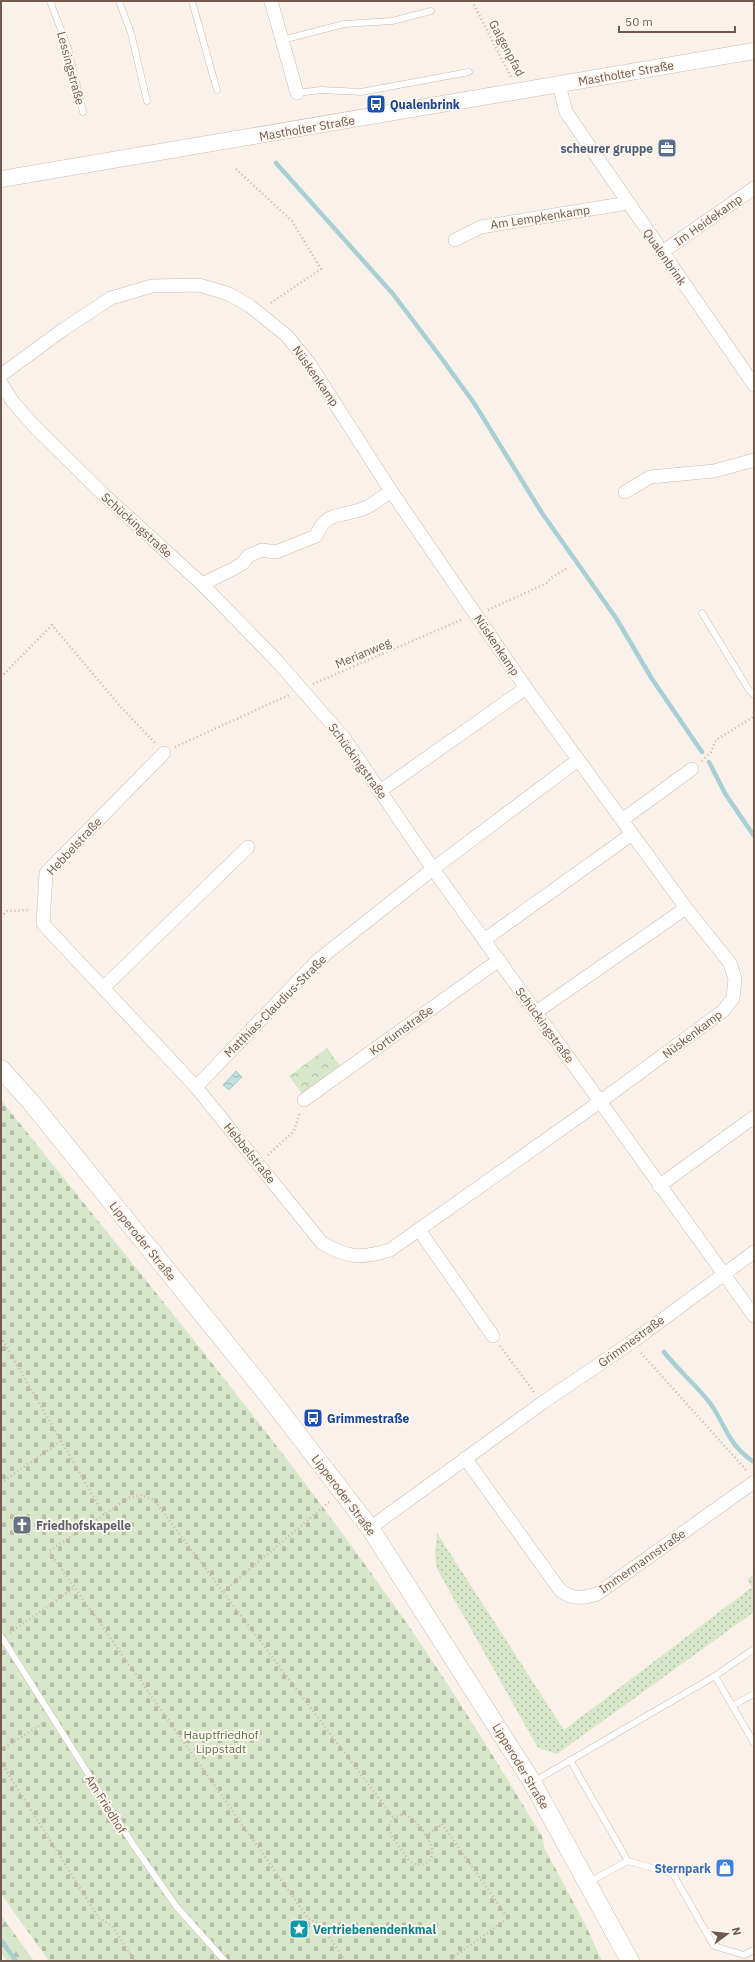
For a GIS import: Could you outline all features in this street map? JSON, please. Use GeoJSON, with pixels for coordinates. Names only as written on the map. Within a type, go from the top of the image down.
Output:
{"type":"FeatureCollection","features":[{"type":"Feature","properties":{"kind":"main road","name":"Lipperoder Straße"},"geometry":{"type":"LineString","coordinates":[[1,1069],[30,1101],[243,1364],[370,1528],[532,1782],[630,1961]]}},
{"type":"Feature","properties":{"kind":"street"},"geometry":{"type":"LineString","coordinates":[[271,1],[297,93]]}},
{"type":"Feature","properties":{"kind":"street","name":"Mastholter Straße"},"geometry":{"type":"LineString","coordinates":[[1,179],[754,51]]}},
{"type":"Feature","properties":{"kind":"street","name":"Qualenbrink"},"geometry":{"type":"LineString","coordinates":[[559,85],[566,112],[754,385]]}},
{"type":"Feature","properties":{"kind":"street","name":"Im Heidekamp"},"geometry":{"type":"LineString","coordinates":[[662,252],[754,188]]}},
{"type":"Feature","properties":{"kind":"street","name":"Am Lempkenkamp"},"geometry":{"type":"LineString","coordinates":[[455,240],[482,226],[628,203]]}},
{"type":"Feature","properties":{"kind":"street","name":"Nüskenkamp"},"geometry":{"type":"LineString","coordinates":[[1,375],[64,329],[111,298],[152,286],[199,286],[229,294],[257,312],[287,336],[309,363],[391,491],[526,688],[686,908],[730,963],[735,979],[733,998],[723,1011],[601,1101]]}},
{"type":"Feature","properties":{"kind":"street","name":"Schückingstraße"},"geometry":{"type":"LineString","coordinates":[[1,383],[12,402],[34,426],[102,492],[202,584],[302,689],[344,738],[433,869],[754,1316]]}},
{"type":"Feature","properties":{"kind":"street"},"geometry":{"type":"LineString","coordinates":[[625,492],[650,477],[714,471],[754,460]]}},
{"type":"Feature","properties":{"kind":"street"},"geometry":{"type":"LineString","coordinates":[[202,584],[235,568],[243,563],[248,556],[262,550],[276,552],[316,536],[320,524],[329,518],[367,507],[391,491]]}},
{"type":"Feature","properties":{"kind":"street","name":"Nüskenkamp"},"geometry":{"type":"LineString","coordinates":[[380,791],[526,688]]}},
{"type":"Feature","properties":{"kind":"street","name":"Hebbelstraße"},"geometry":{"type":"LineString","coordinates":[[164,753],[46,873],[43,924],[196,1086],[322,1243],[346,1255],[371,1256],[390,1250],[601,1101]]}},
{"type":"Feature","properties":{"kind":"street"},"geometry":{"type":"LineString","coordinates":[[433,869],[578,760]]}},
{"type":"Feature","properties":{"kind":"street"},"geometry":{"type":"LineString","coordinates":[[622,820],[692,769]]}},
{"type":"Feature","properties":{"kind":"street"},"geometry":{"type":"LineString","coordinates":[[484,940],[632,834]]}},
{"type":"Feature","properties":{"kind":"street"},"geometry":{"type":"LineString","coordinates":[[104,987],[248,847]]}},
{"type":"Feature","properties":{"kind":"street","name":"Matthias-Claudius-Straße"},"geometry":{"type":"LineString","coordinates":[[196,1086],[318,960],[433,869]]}},
{"type":"Feature","properties":{"kind":"street"},"geometry":{"type":"LineString","coordinates":[[536,1012],[686,908]]}},
{"type":"Feature","properties":{"kind":"street","name":"Kortumstraße"},"geometry":{"type":"LineString","coordinates":[[304,1100],[499,960]]}},
{"type":"Feature","properties":{"kind":"street"},"geometry":{"type":"LineString","coordinates":[[660,1186],[754,1117]]}},
{"type":"Feature","properties":{"kind":"street"},"geometry":{"type":"LineString","coordinates":[[418,1230],[493,1336]]}},
{"type":"Feature","properties":{"kind":"street","name":"Grimmestraße"},"geometry":{"type":"LineString","coordinates":[[370,1528],[542,1403],[632,1342],[754,1252]]}},
{"type":"Feature","properties":{"kind":"street","name":"Immermannstraße"},"geometry":{"type":"LineString","coordinates":[[465,1458],[560,1590],[576,1598],[597,1594],[751,1478]]}},
{"type":"Feature","properties":{"kind":"lane","name":"Lessingstraße"},"geometry":{"type":"LineString","coordinates":[[50,1],[68,48],[83,112]]}},
{"type":"Feature","properties":{"kind":"lane"},"geometry":{"type":"LineString","coordinates":[[119,1],[131,33],[147,101]]}},
{"type":"Feature","properties":{"kind":"lane"},"geometry":{"type":"LineString","coordinates":[[192,1],[217,90]]}},
{"type":"Feature","properties":{"kind":"lane"},"geometry":{"type":"LineString","coordinates":[[282,40],[344,24],[392,21],[431,11]]}},
{"type":"Feature","properties":{"kind":"lane"},"geometry":{"type":"LineString","coordinates":[[297,93],[322,90],[360,92],[469,72]]}},
{"type":"Feature","properties":{"kind":"lane"},"geometry":{"type":"LineString","coordinates":[[702,613],[749,690],[754,695]]}},
{"type":"Feature","properties":{"kind":"lane","name":"Am Friedhof"},"geometry":{"type":"LineString","coordinates":[[2,1637],[52,1718],[150,1870],[176,1906],[225,1961]]}},
{"type":"Feature","properties":{"kind":"lane"},"geometry":{"type":"LineString","coordinates":[[532,1782],[715,1676],[754,1649]]}},
{"type":"Feature","properties":{"kind":"lane"},"geometry":{"type":"LineString","coordinates":[[715,1676],[754,1743]]}},
{"type":"Feature","properties":{"kind":"lane"},"geometry":{"type":"LineString","coordinates":[[732,1706],[754,1694]]}},
{"type":"Feature","properties":{"kind":"lane"},"geometry":{"type":"LineString","coordinates":[[570,1760],[628,1861],[673,1874],[714,1946],[744,1955],[754,1950]]}},
{"type":"Feature","properties":{"kind":"lane"},"geometry":{"type":"LineString","coordinates":[[588,1883],[628,1861]]}},
{"type":"Feature","properties":{"kind":"path","name":"Galgenpfad"},"geometry":{"type":"LineString","coordinates":[[472,1],[520,91]]}},
{"type":"Feature","properties":{"kind":"path"},"geometry":{"type":"LineString","coordinates":[[236,169],[292,221],[321,270],[257,312]]}},
{"type":"Feature","properties":{"kind":"path","name":"Merianweg"},"geometry":{"type":"LineString","coordinates":[[164,753],[302,689],[547,583],[551,578],[567,568]]}},
{"type":"Feature","properties":{"kind":"path"},"geometry":{"type":"LineString","coordinates":[[1,677],[52,624],[119,705],[164,753]]}},
{"type":"Feature","properties":{"kind":"path"},"geometry":{"type":"LineString","coordinates":[[692,769],[711,752],[716,740],[753,717],[754,712]]}},
{"type":"Feature","properties":{"kind":"path"},"geometry":{"type":"LineString","coordinates":[[1,918],[7,911],[43,909]]}},
{"type":"Feature","properties":{"kind":"path"},"geometry":{"type":"LineString","coordinates":[[258,1164],[294,1131],[304,1100]]}},
{"type":"Feature","properties":{"kind":"path"},"geometry":{"type":"LineString","coordinates":[[493,1336],[542,1403]]}},
{"type":"Feature","properties":{"kind":"path"},"geometry":{"type":"LineString","coordinates":[[1,1337],[104,1515]]}},
{"type":"Feature","properties":{"kind":"path"},"geometry":{"type":"LineString","coordinates":[[632,1342],[751,1478]]}},
{"type":"Feature","properties":{"kind":"path"},"geometry":{"type":"LineString","coordinates":[[1,1483],[62,1442]]}},
{"type":"Feature","properties":{"kind":"path"},"geometry":{"type":"LineString","coordinates":[[223,1592],[342,1491]]}},
{"type":"Feature","properties":{"kind":"path"},"geometry":{"type":"LineString","coordinates":[[346,1961],[322,1927],[308,1918],[49,1551],[128,1498],[141,1495],[154,1500],[394,1818]]}},
{"type":"Feature","properties":{"kind":"path"},"geometry":{"type":"LineString","coordinates":[[2,1637],[75,1588]]}},
{"type":"Feature","properties":{"kind":"path"},"geometry":{"type":"LineString","coordinates":[[1,1750],[52,1718]]}},
{"type":"Feature","properties":{"kind":"path"},"geometry":{"type":"LineString","coordinates":[[1,1762],[98,1917],[112,1926],[134,1961]]}},
{"type":"Feature","properties":{"kind":"path"},"geometry":{"type":"LineString","coordinates":[[401,1815],[410,1817],[426,1836],[432,1845],[433,1854],[428,1862],[419,1865],[414,1864],[408,1858],[389,1833],[390,1824],[394,1818],[401,1815]]}},
{"type":"Feature","properties":{"kind":"path"},"geometry":{"type":"LineString","coordinates":[[426,1836],[442,1824],[508,1918],[448,1961]]}},
{"type":"Feature","properties":{"kind":"green space"},"geometry":{"type":"Polygon","coordinates":[[[327,1048],[341,1067],[303,1095],[289,1076],[327,1048]]]}},
{"type":"Feature","properties":{"kind":"green space","name":"Hauptfriedhof Lippstadt"},"geometry":{"type":"Polygon","coordinates":[[[1,1100],[261,1426],[362,1560],[410,1628],[494,1758],[543,1838],[544,1847],[586,1926],[602,1961],[49,1961],[1,1894],[1,1100]]]}},
{"type":"Feature","properties":{"kind":"green space"},"geometry":{"type":"Polygon","coordinates":[[[437,1533],[564,1730],[752,1587],[747,1579],[754,1574],[754,1612],[557,1754],[538,1748],[436,1567],[435,1551],[437,1533]]]}},
{"type":"Feature","properties":{"kind":"green space"},"geometry":{"type":"Polygon","coordinates":[[[1,1915],[34,1961],[7,1961],[1,1952],[1,1915]]]}},
{"type":"Feature","properties":{"kind":"water"},"geometry":{"type":"Polygon","coordinates":[[[236,1071],[242,1077],[229,1090],[223,1085],[236,1071]]]}},
{"type":"Feature","properties":{"kind":"waterway"},"geometry":{"type":"LineString","coordinates":[[276,163],[393,294],[474,403],[542,513],[616,618],[652,679],[702,752]]}},
{"type":"Feature","properties":{"kind":"waterway"},"geometry":{"type":"LineString","coordinates":[[709,762],[726,795],[754,836]]}},
{"type":"Feature","properties":{"kind":"waterway"},"geometry":{"type":"LineString","coordinates":[[664,1352],[710,1403],[728,1435],[738,1449],[754,1462]]}},
{"type":"Feature","properties":{"kind":"waterway"},"geometry":{"type":"LineString","coordinates":[[1,1940],[16,1961]]}},
{"type":"Feature","properties":{"kind":"place","name":"Qualenbrink"},"geometry":{"type":"Point","coordinates":[376,104]}},
{"type":"Feature","properties":{"kind":"place","name":"scheurer gruppe"},"geometry":{"type":"Point","coordinates":[667,148]}},
{"type":"Feature","properties":{"kind":"place","name":"Grimmestraße"},"geometry":{"type":"Point","coordinates":[313,1418]}},
{"type":"Feature","properties":{"kind":"place","name":"Friedhofskapelle"},"geometry":{"type":"Point","coordinates":[22,1525]}},
{"type":"Feature","properties":{"kind":"place","name":"Sternpark"},"geometry":{"type":"Point","coordinates":[725,1868]}},
{"type":"Feature","properties":{"kind":"place","name":"Vertriebenendenkmal"},"geometry":{"type":"Point","coordinates":[299,1929]}}]}
